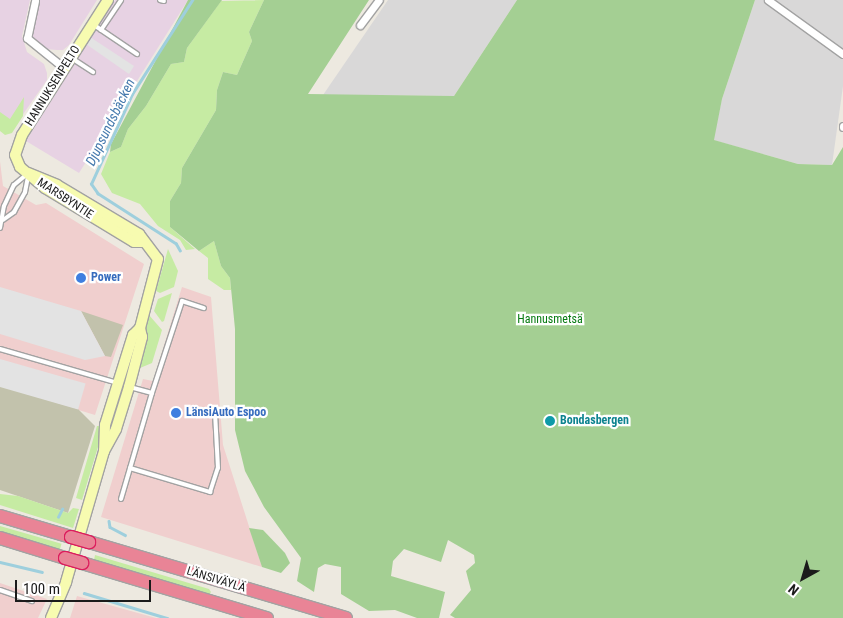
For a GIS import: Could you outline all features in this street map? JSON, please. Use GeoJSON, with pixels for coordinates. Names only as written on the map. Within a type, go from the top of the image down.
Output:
{"type":"FeatureCollection","features":[{"type":"Feature","properties":{"kind":"highway","name":"LÄNSIVÄYLÄ"},"geometry":{"type":"LineString","coordinates":[[0,516],[346,618]]}},
{"type":"Feature","properties":{"kind":"highway","name":"LÄNSIVÄYLÄ"},"geometry":{"type":"LineString","coordinates":[[0,538],[267,618]]}},
{"type":"Feature","properties":{"kind":"main road","name":"HANNUKSENPELTO"},"geometry":{"type":"LineString","coordinates":[[28,173],[16,161],[18,142],[64,68],[97,27],[108,0]]}},
{"type":"Feature","properties":{"kind":"main road","name":"MARSBYNTIE"},"geometry":{"type":"LineString","coordinates":[[28,173],[49,180],[132,230],[157,255],[158,264],[140,328],[142,337],[129,387],[116,428],[104,451],[66,582],[51,618]]}},
{"type":"Feature","properties":{"kind":"main road","name":"MARSBYNTIE"},"geometry":{"type":"LineString","coordinates":[[104,451],[105,425],[133,335],[140,328]]}},
{"type":"Feature","properties":{"kind":"street"},"geometry":{"type":"LineString","coordinates":[[35,0],[26,38],[64,68]]}},
{"type":"Feature","properties":{"kind":"street"},"geometry":{"type":"LineString","coordinates":[[360,26],[379,0]]}},
{"type":"Feature","properties":{"kind":"street"},"geometry":{"type":"LineString","coordinates":[[768,0],[843,54]]}},
{"type":"Feature","properties":{"kind":"lane"},"geometry":{"type":"LineString","coordinates":[[121,0],[97,27],[137,54]]}},
{"type":"Feature","properties":{"kind":"lane"},"geometry":{"type":"LineString","coordinates":[[71,58],[93,72]]}},
{"type":"Feature","properties":{"kind":"lane"},"geometry":{"type":"LineString","coordinates":[[3,220],[14,212],[25,192],[28,173]]}},
{"type":"Feature","properties":{"kind":"lane"},"geometry":{"type":"LineString","coordinates":[[0,228],[3,220],[4,206],[14,185],[28,173]]}},
{"type":"Feature","properties":{"kind":"lane"},"geometry":{"type":"LineString","coordinates":[[121,499],[182,301],[204,308]]}},
{"type":"Feature","properties":{"kind":"lane"},"geometry":{"type":"LineString","coordinates":[[0,349],[152,394]]}},
{"type":"Feature","properties":{"kind":"lane"},"geometry":{"type":"LineString","coordinates":[[130,468],[210,492],[218,468],[215,412]]}},
{"type":"Feature","properties":{"kind":"lane"},"geometry":{"type":"LineString","coordinates":[[0,590],[32,601]]}},
{"type":"Feature","properties":{"kind":"shaded area"},"geometry":{"type":"Polygon","coordinates":[[[0,0],[30,0],[22,36],[27,52],[44,64],[47,73],[47,80],[12,130],[0,121],[0,0]]]}},
{"type":"Feature","properties":{"kind":"shaded area"},"geometry":{"type":"Polygon","coordinates":[[[39,0],[97,0],[69,45],[63,50],[57,50],[46,49],[33,38],[31,29],[39,0]]]}},
{"type":"Feature","properties":{"kind":"shaded area"},"geometry":{"type":"Polygon","coordinates":[[[115,0],[188,0],[79,173],[26,141],[115,0]]]}},
{"type":"Feature","properties":{"kind":"shaded area"},"geometry":{"type":"Polygon","coordinates":[[[388,0],[517,0],[454,96],[323,95],[388,0]]]}},
{"type":"Feature","properties":{"kind":"shaded area"},"geometry":{"type":"Polygon","coordinates":[[[755,0],[843,0],[843,86],[832,165],[798,164],[713,140],[722,99],[755,0]]]}},
{"type":"Feature","properties":{"kind":"shaded area"},"geometry":{"type":"Polygon","coordinates":[[[90,37],[134,66],[129,74],[86,44],[90,37]]]}},
{"type":"Feature","properties":{"kind":"shaded area"},"geometry":{"type":"Polygon","coordinates":[[[0,161],[3,186],[36,205],[46,203],[144,264],[95,415],[0,386],[0,161]]]}},
{"type":"Feature","properties":{"kind":"shaded area"},"geometry":{"type":"Polygon","coordinates":[[[0,287],[81,311],[105,356],[85,360],[0,334],[0,287]]]}},
{"type":"Feature","properties":{"kind":"shaded area","name":"LänsiAuto Espoo"},"geometry":{"type":"Polygon","coordinates":[[[182,287],[211,297],[223,445],[262,567],[101,517],[143,379],[153,381],[182,287]]]}},
{"type":"Feature","properties":{"kind":"shaded area"},"geometry":{"type":"Polygon","coordinates":[[[81,311],[123,325],[111,357],[105,356],[81,311]]]}},
{"type":"Feature","properties":{"kind":"shaded area"},"geometry":{"type":"Polygon","coordinates":[[[0,359],[86,384],[78,409],[0,387],[0,359]]]}},
{"type":"Feature","properties":{"kind":"shaded area"},"geometry":{"type":"Polygon","coordinates":[[[0,386],[78,409],[95,426],[68,513],[0,490],[0,386]]]}},
{"type":"Feature","properties":{"kind":"shaded area"},"geometry":{"type":"Polygon","coordinates":[[[0,583],[47,599],[38,618],[0,618],[0,583]]]}},
{"type":"Feature","properties":{"kind":"shaded area"},"geometry":{"type":"Polygon","coordinates":[[[77,596],[156,618],[70,618],[77,596]]]}},
{"type":"Feature","properties":{"kind":"green space"},"geometry":{"type":"Polygon","coordinates":[[[188,0],[222,0],[187,48],[184,62],[171,64],[146,106],[128,129],[121,147],[110,152],[111,144],[188,0]]]}},
{"type":"Feature","properties":{"kind":"green space"},"geometry":{"type":"Polygon","coordinates":[[[264,0],[249,32],[252,41],[237,75],[223,72],[217,90],[216,110],[182,168],[181,183],[170,201],[170,227],[195,249],[186,250],[180,240],[158,226],[140,204],[112,193],[101,174],[110,152],[121,147],[128,129],[146,106],[171,64],[184,62],[187,48],[221,1],[264,0]]]}},
{"type":"Feature","properties":{"kind":"green space","name":"Hannusmetsä"},"geometry":{"type":"Polygon","coordinates":[[[264,0],[369,0],[308,94],[454,96],[517,0],[755,0],[722,99],[714,140],[798,164],[832,165],[843,147],[843,618],[455,618],[450,615],[471,590],[466,571],[475,563],[474,555],[448,540],[441,562],[404,549],[393,561],[391,576],[445,592],[439,618],[417,618],[395,610],[369,611],[341,594],[341,567],[325,564],[318,568],[314,592],[297,581],[301,558],[264,507],[245,471],[235,430],[235,329],[230,278],[221,266],[214,241],[199,251],[170,227],[170,201],[181,183],[182,168],[216,110],[217,90],[223,72],[237,75],[252,41],[249,32],[264,0]]]}},
{"type":"Feature","properties":{"kind":"green space"},"geometry":{"type":"Polygon","coordinates":[[[24,97],[23,116],[12,133],[5,135],[0,131],[0,112],[10,119],[24,97]]]}},
{"type":"Feature","properties":{"kind":"green space"},"geometry":{"type":"Polygon","coordinates":[[[214,241],[221,266],[230,278],[231,290],[224,290],[208,279],[208,258],[199,251],[214,241]]]}},
{"type":"Feature","properties":{"kind":"green space"},"geometry":{"type":"Polygon","coordinates":[[[168,249],[178,271],[174,287],[160,293],[156,291],[168,249]]]}},
{"type":"Feature","properties":{"kind":"green space"},"geometry":{"type":"Polygon","coordinates":[[[172,293],[164,321],[162,322],[154,311],[158,299],[172,293]]]}},
{"type":"Feature","properties":{"kind":"green space"},"geometry":{"type":"Polygon","coordinates":[[[149,315],[162,330],[152,363],[140,368],[138,367],[149,315]]]}},
{"type":"Feature","properties":{"kind":"green space"},"geometry":{"type":"Polygon","coordinates":[[[97,426],[100,426],[98,447],[82,500],[76,498],[97,426]]]}},
{"type":"Feature","properties":{"kind":"green space"},"geometry":{"type":"Polygon","coordinates":[[[0,494],[18,496],[68,513],[73,508],[79,509],[73,528],[0,505],[0,494]]]}},
{"type":"Feature","properties":{"kind":"green space"},"geometry":{"type":"Polygon","coordinates":[[[0,526],[62,544],[60,549],[0,532],[0,526]]]}},
{"type":"Feature","properties":{"kind":"green space"},"geometry":{"type":"Polygon","coordinates":[[[249,528],[263,530],[285,553],[290,563],[281,573],[262,567],[249,528]]]}},
{"type":"Feature","properties":{"kind":"green space"},"geometry":{"type":"Polygon","coordinates":[[[95,555],[209,589],[211,592],[209,595],[94,560],[95,555]]]}},
{"type":"Feature","properties":{"kind":"waterway","name":"Djupsundsbäcken"},"geometry":{"type":"LineString","coordinates":[[180,251],[176,244],[98,194],[91,184],[132,94],[192,0]]}},
{"type":"Feature","properties":{"kind":"waterway"},"geometry":{"type":"LineString","coordinates":[[58,517],[62,509]]}},
{"type":"Feature","properties":{"kind":"waterway"},"geometry":{"type":"LineString","coordinates":[[109,521],[110,527],[125,535]]}},
{"type":"Feature","properties":{"kind":"waterway"},"geometry":{"type":"LineString","coordinates":[[0,562],[42,572]]}},
{"type":"Feature","properties":{"kind":"waterway"},"geometry":{"type":"LineString","coordinates":[[84,593],[167,618]]}},
{"type":"Feature","properties":{"kind":"place","name":"Power"},"geometry":{"type":"Point","coordinates":[81,278]}},
{"type":"Feature","properties":{"kind":"place","name":"LänsiAuto Espoo"},"geometry":{"type":"Point","coordinates":[176,413]}},
{"type":"Feature","properties":{"kind":"place","name":"Bondasbergen"},"geometry":{"type":"Point","coordinates":[550,421]}}]}
